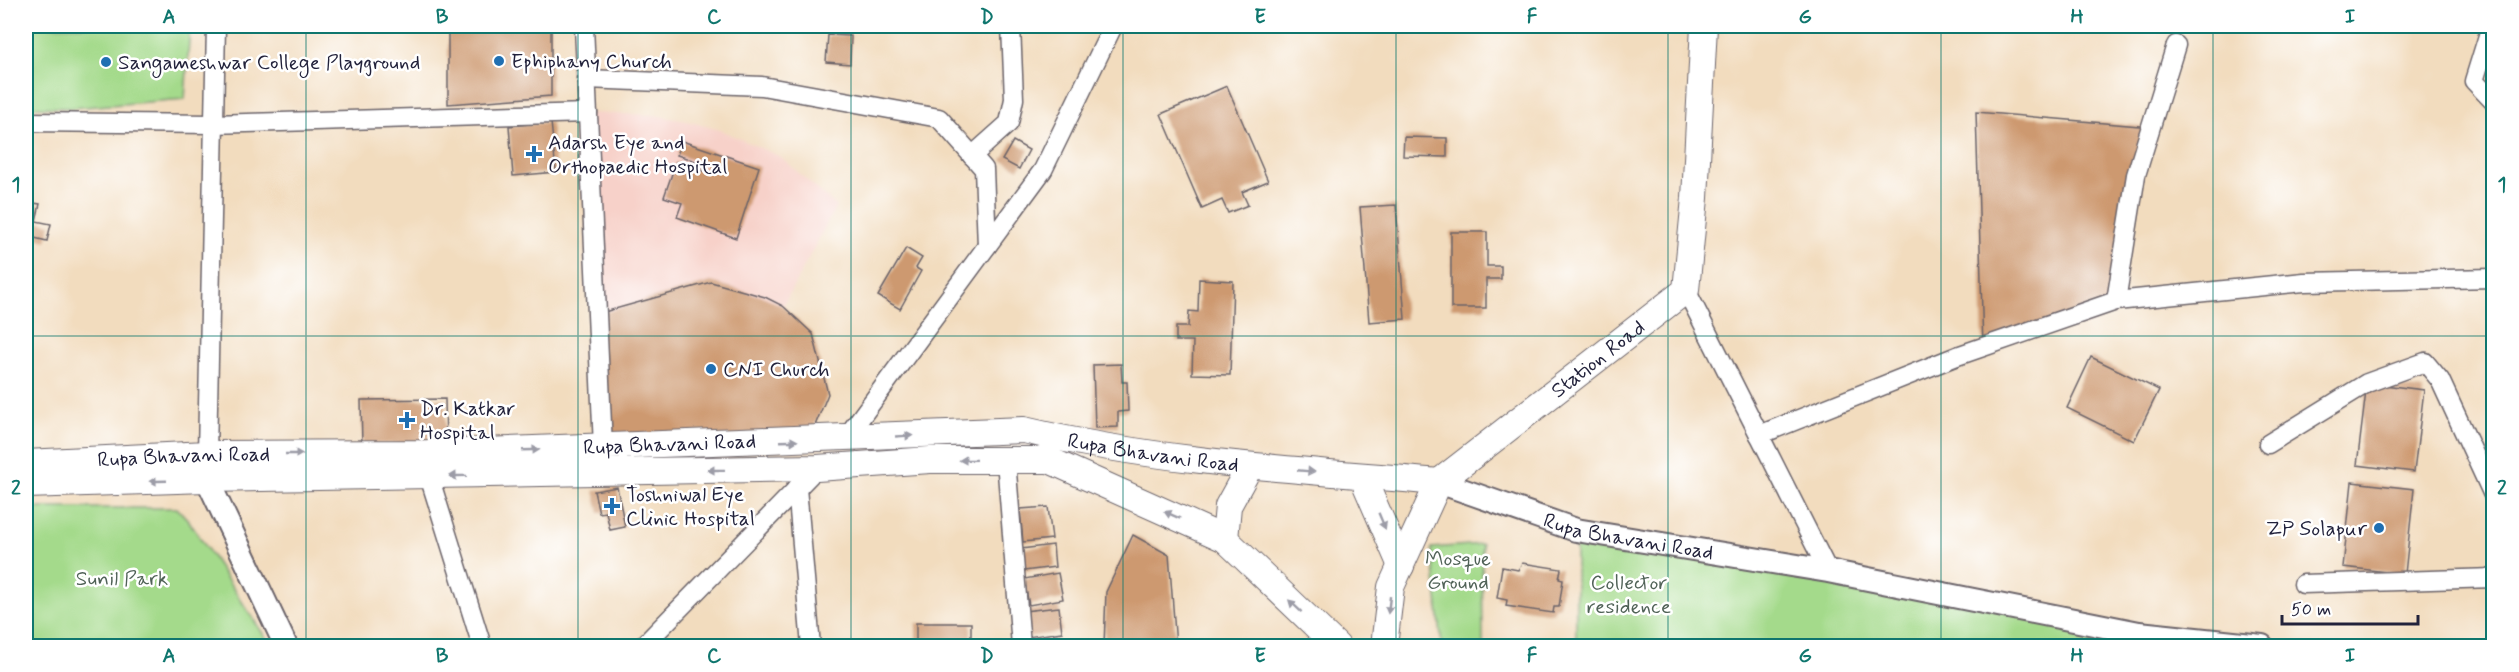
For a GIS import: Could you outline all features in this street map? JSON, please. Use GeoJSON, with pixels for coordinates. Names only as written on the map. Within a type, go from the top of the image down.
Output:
{"type":"FeatureCollection","features":[{"type":"Feature","properties":{"kind":"main road"},"geometry":{"type":"LineString","coordinates":[[1686,290],[1695,198],[1704,26]]}},
{"type":"Feature","properties":{"kind":"main road","name":"Station Road"},"geometry":{"type":"LineString","coordinates":[[1383,646],[1391,587],[1439,482],[1686,290]]}},
{"type":"Feature","properties":{"kind":"main road","name":"Rupa Bhavani Road"},"geometry":{"type":"LineString","coordinates":[[26,463],[207,466],[432,453],[845,439],[1024,430],[1067,441],[1250,466],[1439,482]]}},
{"type":"Feature","properties":{"kind":"main road"},"geometry":{"type":"LineString","coordinates":[[26,485],[207,466],[429,476],[817,468],[930,460],[1049,460],[1226,539],[1337,646]]}},
{"type":"Feature","properties":{"kind":"main road"},"geometry":{"type":"LineString","coordinates":[[1226,539],[1228,506],[1250,466]]}},
{"type":"Feature","properties":{"kind":"main road"},"geometry":{"type":"LineString","coordinates":[[1362,476],[1401,566]]}},
{"type":"Feature","properties":{"kind":"street"},"geometry":{"type":"LineString","coordinates":[[216,26],[207,466],[286,646]]}},
{"type":"Feature","properties":{"kind":"street"},"geometry":{"type":"LineString","coordinates":[[584,26],[603,447]]}},
{"type":"Feature","properties":{"kind":"street"},"geometry":{"type":"LineString","coordinates":[[972,156],[1009,123],[1014,99],[1011,26]]}},
{"type":"Feature","properties":{"kind":"street"},"geometry":{"type":"LineString","coordinates":[[845,439],[1043,170],[1113,26]]}},
{"type":"Feature","properties":{"kind":"street"},"geometry":{"type":"LineString","coordinates":[[2491,26],[2474,81],[2493,102]]}},
{"type":"Feature","properties":{"kind":"street"},"geometry":{"type":"LineString","coordinates":[[2116,301],[2136,175],[2176,45]]}},
{"type":"Feature","properties":{"kind":"street"},"geometry":{"type":"LineString","coordinates":[[586,79],[762,86],[939,118],[984,170],[987,246]]}},
{"type":"Feature","properties":{"kind":"street"},"geometry":{"type":"LineString","coordinates":[[26,122],[213,124],[588,112]]}},
{"type":"Feature","properties":{"kind":"street"},"geometry":{"type":"LineString","coordinates":[[1759,435],[1957,356],[2116,301],[2304,282],[2493,278]]}},
{"type":"Feature","properties":{"kind":"street"},"geometry":{"type":"LineString","coordinates":[[1686,290],[1828,571]]}},
{"type":"Feature","properties":{"kind":"street"},"geometry":{"type":"LineString","coordinates":[[2268,444],[2367,383],[2425,362],[2440,380],[2493,497]]}},
{"type":"Feature","properties":{"kind":"street"},"geometry":{"type":"LineString","coordinates":[[1005,460],[1021,646]]}},
{"type":"Feature","properties":{"kind":"street"},"geometry":{"type":"LineString","coordinates":[[651,643],[817,468]]}},
{"type":"Feature","properties":{"kind":"street"},"geometry":{"type":"LineString","coordinates":[[429,476],[482,646]]}},
{"type":"Feature","properties":{"kind":"street","name":"Rupa Bhavani Road"},"geometry":{"type":"LineString","coordinates":[[1439,482],[1575,530],[1828,571],[2139,633],[2262,646]]}},
{"type":"Feature","properties":{"kind":"street"},"geometry":{"type":"LineString","coordinates":[[797,488],[811,646]]}},
{"type":"Feature","properties":{"kind":"street"},"geometry":{"type":"LineString","coordinates":[[2303,584],[2493,578]]}},
{"type":"Feature","properties":{"kind":"shaded area"},"geometry":{"type":"Polygon","coordinates":[[[588,113],[652,115],[720,130],[781,157],[836,206],[783,306],[711,282],[597,314],[588,113]]]}},
{"type":"Feature","properties":{"kind":"green space","name":"Sangameshwar College Playground"},"geometry":{"type":"Polygon","coordinates":[[[26,26],[190,26],[185,99],[72,108],[26,107],[26,26]]]}},
{"type":"Feature","properties":{"kind":"green space","name":"Sunil Park"},"geometry":{"type":"Polygon","coordinates":[[[26,508],[177,508],[189,521],[271,646],[26,646],[26,508]]]}},
{"type":"Feature","properties":{"kind":"green space","name":"Collector residence"},"geometry":{"type":"Polygon","coordinates":[[[1576,530],[2139,633],[2134,646],[1576,646],[1576,530]]]}},
{"type":"Feature","properties":{"kind":"green space","name":"Mosque Ground"},"geometry":{"type":"Polygon","coordinates":[[[1482,544],[1483,646],[1442,646],[1432,548],[1482,544]]]}},
{"type":"Feature","properties":{"kind":"building","name":"Ephiphany Church"},"geometry":{"type":"Polygon","coordinates":[[[448,26],[551,26],[551,96],[448,104],[448,26]]]}},
{"type":"Feature","properties":{"kind":"building"},"geometry":{"type":"Polygon","coordinates":[[[764,26],[783,26],[783,29],[764,28],[764,26]]]}},
{"type":"Feature","properties":{"kind":"building"},"geometry":{"type":"Polygon","coordinates":[[[828,35],[851,36],[850,64],[826,62],[828,35]]]}},
{"type":"Feature","properties":{"kind":"building"},"geometry":{"type":"Polygon","coordinates":[[[1227,86],[1268,181],[1242,192],[1248,205],[1228,213],[1222,200],[1202,209],[1161,114],[1227,86]]]}},
{"type":"Feature","properties":{"kind":"building"},"geometry":{"type":"Polygon","coordinates":[[[1976,112],[2151,127],[2116,301],[1983,347],[1976,112]]]}},
{"type":"Feature","properties":{"kind":"building"},"geometry":{"type":"Polygon","coordinates":[[[551,122],[556,172],[513,176],[509,126],[551,122]]]}},
{"type":"Feature","properties":{"kind":"building"},"geometry":{"type":"Polygon","coordinates":[[[1404,137],[1447,138],[1447,157],[1403,156],[1404,137]]]}},
{"type":"Feature","properties":{"kind":"building"},"geometry":{"type":"Polygon","coordinates":[[[682,141],[759,167],[736,238],[677,217],[682,203],[664,197],[676,162],[703,171],[705,164],[677,155],[682,141]]]}},
{"type":"Feature","properties":{"kind":"building"},"geometry":{"type":"Polygon","coordinates":[[[1013,141],[1029,150],[1019,169],[1002,160],[1013,141]]]}},
{"type":"Feature","properties":{"kind":"building"},"geometry":{"type":"Polygon","coordinates":[[[26,202],[40,204],[36,221],[51,224],[47,241],[26,236],[26,202]]]}},
{"type":"Feature","properties":{"kind":"building"},"geometry":{"type":"Polygon","coordinates":[[[1396,205],[1405,319],[1369,322],[1360,207],[1396,205]]]}},
{"type":"Feature","properties":{"kind":"building"},"geometry":{"type":"Polygon","coordinates":[[[1451,232],[1487,232],[1487,266],[1501,266],[1501,279],[1486,279],[1486,308],[1451,308],[1451,232]]]}},
{"type":"Feature","properties":{"kind":"building"},"geometry":{"type":"Polygon","coordinates":[[[906,248],[922,258],[916,268],[921,271],[900,309],[878,296],[906,248]]]}},
{"type":"Feature","properties":{"kind":"building"},"geometry":{"type":"Polygon","coordinates":[[[1199,279],[1233,281],[1230,375],[1192,374],[1193,341],[1176,341],[1176,327],[1188,327],[1189,311],[1198,312],[1199,279]]]}},
{"type":"Feature","properties":{"kind":"building","name":"CNI Church"},"geometry":{"type":"Polygon","coordinates":[[[711,282],[765,297],[783,306],[813,334],[828,394],[809,440],[603,447],[597,314],[711,282]]]}},
{"type":"Feature","properties":{"kind":"building"},"geometry":{"type":"Polygon","coordinates":[[[2091,357],[2159,390],[2134,441],[2067,408],[2091,357]]]}},
{"type":"Feature","properties":{"kind":"building"},"geometry":{"type":"Polygon","coordinates":[[[1121,364],[1122,382],[1127,382],[1128,411],[1118,412],[1118,427],[1095,428],[1093,365],[1121,364]]]}},
{"type":"Feature","properties":{"kind":"building"},"geometry":{"type":"Polygon","coordinates":[[[2367,383],[2424,390],[2414,472],[2357,465],[2367,383]]]}},
{"type":"Feature","properties":{"kind":"building"},"geometry":{"type":"Polygon","coordinates":[[[445,399],[446,443],[362,444],[361,400],[445,399]]]}},
{"type":"Feature","properties":{"kind":"building","name":"ZP Solapur"},"geometry":{"type":"Polygon","coordinates":[[[2352,482],[2414,489],[2405,574],[2343,567],[2352,482]]]}},
{"type":"Feature","properties":{"kind":"building"},"geometry":{"type":"Polygon","coordinates":[[[617,487],[625,527],[610,530],[606,512],[599,513],[594,491],[617,487]]]}},
{"type":"Feature","properties":{"kind":"building"},"geometry":{"type":"Polygon","coordinates":[[[1048,507],[1052,539],[1023,542],[1020,509],[1048,507]]]}},
{"type":"Feature","properties":{"kind":"building"},"geometry":{"type":"Polygon","coordinates":[[[1133,535],[1169,555],[1176,646],[1104,646],[1106,592],[1133,535]]]}},
{"type":"Feature","properties":{"kind":"building"},"geometry":{"type":"Polygon","coordinates":[[[1053,545],[1055,567],[1024,571],[1021,549],[1053,545]]]}},
{"type":"Feature","properties":{"kind":"building"},"geometry":{"type":"Polygon","coordinates":[[[1522,563],[1561,569],[1559,579],[1563,580],[1559,607],[1554,607],[1553,613],[1506,606],[1507,600],[1497,598],[1502,567],[1518,570],[1522,563]]]}},
{"type":"Feature","properties":{"kind":"building"},"geometry":{"type":"Polygon","coordinates":[[[1058,573],[1063,599],[1029,605],[1024,579],[1058,573]]]}},
{"type":"Feature","properties":{"kind":"building"},"geometry":{"type":"Polygon","coordinates":[[[1059,607],[1062,632],[1028,637],[1024,611],[1059,607]]]}},
{"type":"Feature","properties":{"kind":"building"},"geometry":{"type":"Polygon","coordinates":[[[916,623],[971,623],[971,646],[916,646],[916,623]]]}},
{"type":"Feature","properties":{"kind":"place","name":"Ephiphany Church"},"geometry":{"type":"Point","coordinates":[499,61]}},
{"type":"Feature","properties":{"kind":"place","name":"Sangameshwar College Playground"},"geometry":{"type":"Point","coordinates":[106,62]}},
{"type":"Feature","properties":{"kind":"place","name":"Adarsh Eye and Orthopaedic Hospital"},"geometry":{"type":"Point","coordinates":[534,154]}},
{"type":"Feature","properties":{"kind":"place","name":"CNI Church"},"geometry":{"type":"Point","coordinates":[711,369]}},
{"type":"Feature","properties":{"kind":"place","name":"Dr. Katkar Hospital"},"geometry":{"type":"Point","coordinates":[407,420]}},
{"type":"Feature","properties":{"kind":"place","name":"Toshniwal Eye Clinic Hospital"},"geometry":{"type":"Point","coordinates":[612,506]}},
{"type":"Feature","properties":{"kind":"place","name":"ZP Solapur"},"geometry":{"type":"Point","coordinates":[2379,528]}}]}
